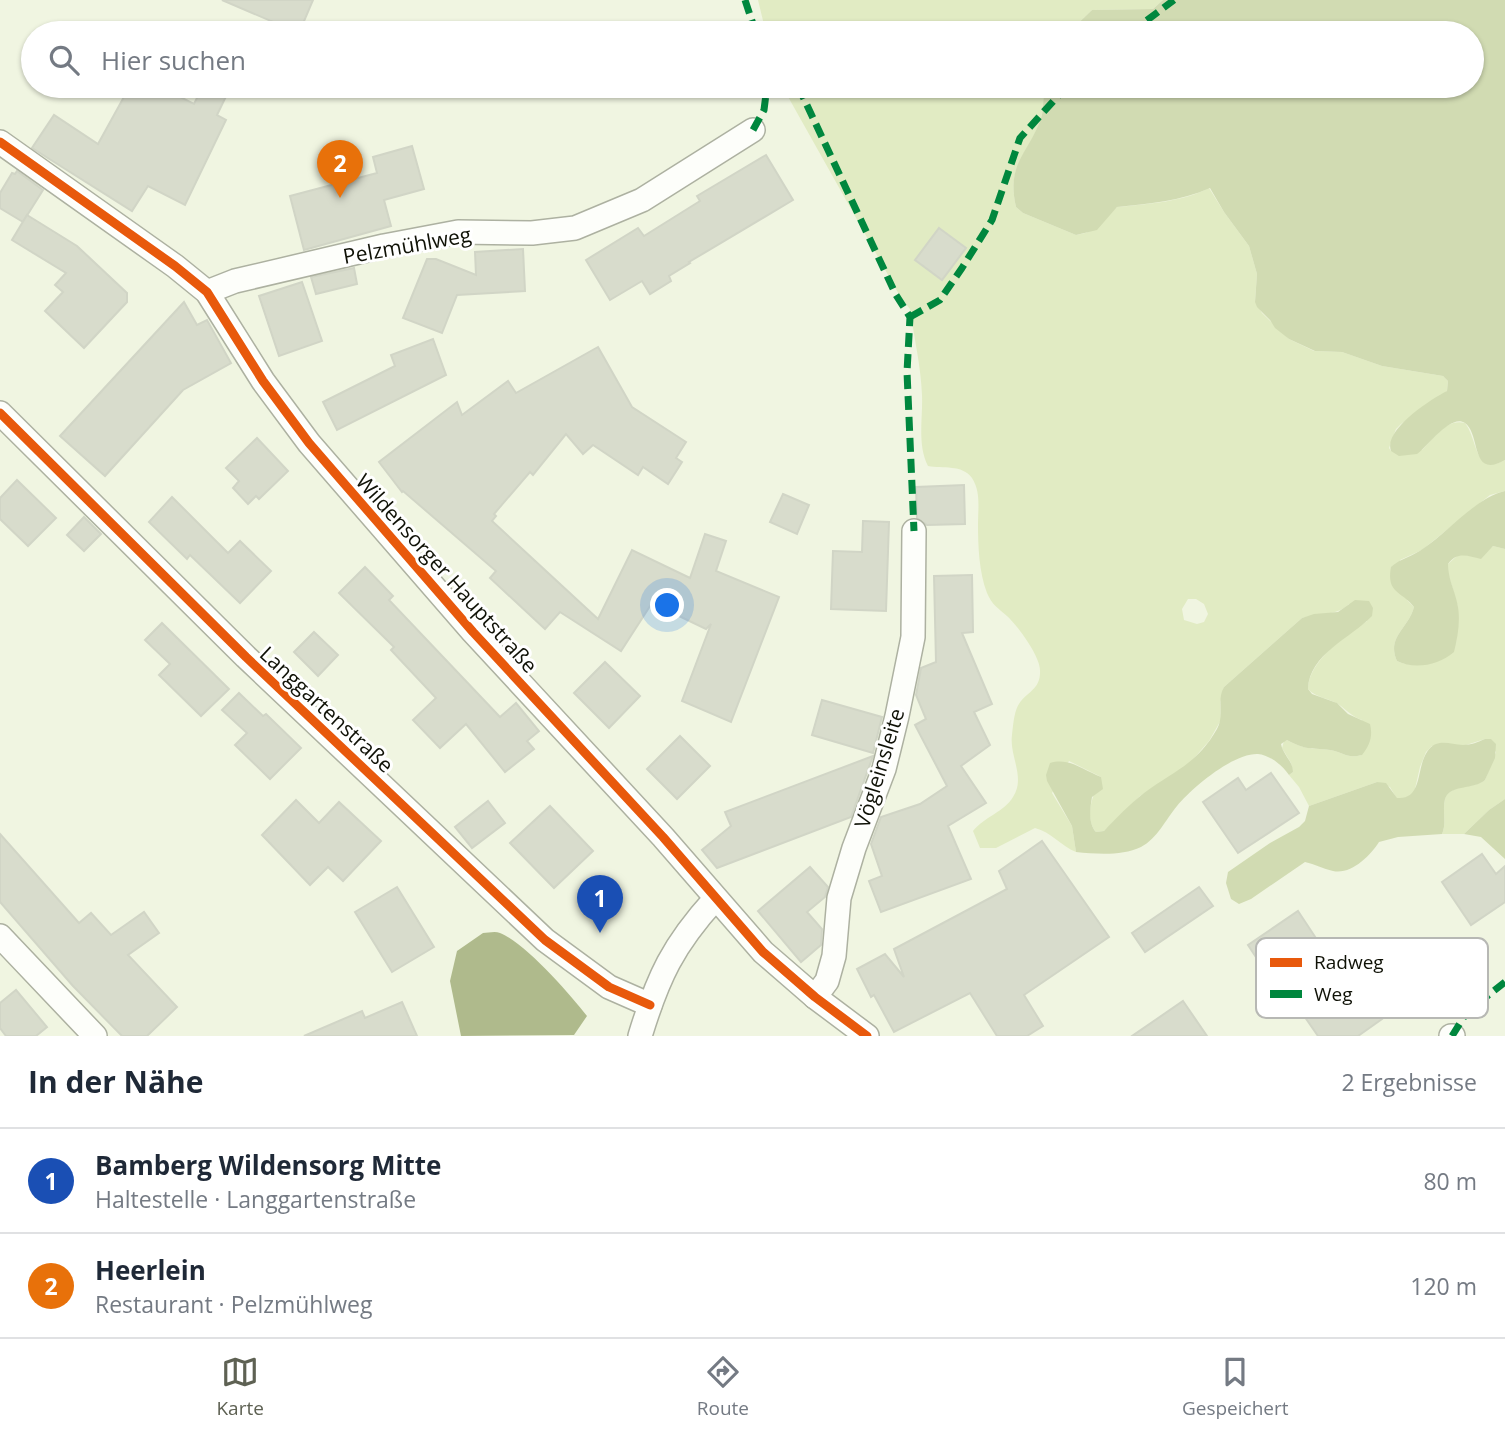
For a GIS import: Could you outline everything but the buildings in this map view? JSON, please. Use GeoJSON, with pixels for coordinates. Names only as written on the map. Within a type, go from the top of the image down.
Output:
{"type":"FeatureCollection","features":[{"type":"Feature","properties":{"kind":"street","name":"Pelzmühlweg"},"geometry":{"type":"LineString","coordinates":[[207,292],[248,278],[384,246],[458,232],[532,233],[575,228],[642,200],[752,130]]}},
{"type":"Feature","properties":{"kind":"street","name":"Wildensorger Hauptstraße"},"geometry":{"type":"LineString","coordinates":[[0,142],[175,266],[207,292],[263,380],[309,443],[473,632],[663,837],[763,952],[815,997],[867,1036]]}},
{"type":"Feature","properties":{"kind":"street","name":"Langgartenstraße"},"geometry":{"type":"LineString","coordinates":[[0,413],[246,657],[545,940],[609,987],[650,1005]]}},
{"type":"Feature","properties":{"kind":"street","name":"Vögleinsleite"},"geometry":{"type":"LineString","coordinates":[[815,997],[827,981],[834,956],[839,898],[854,848],[884,769],[897,716],[913,637],[914,531]]}},
{"type":"Feature","properties":{"kind":"street"},"geometry":{"type":"LineString","coordinates":[[640,1036],[663,971],[682,937],[715,899]]}},
{"type":"Feature","properties":{"kind":"street"},"geometry":{"type":"LineString","coordinates":[[0,936],[95,1036]]}},
{"type":"Feature","properties":{"kind":"shaded area"},"geometry":{"type":"Polygon","coordinates":[[[758,0],[1163,0],[1153,9],[1092,10],[1081,21],[763,21],[758,0]]]}},
{"type":"Feature","properties":{"kind":"shaded area"},"geometry":{"type":"Polygon","coordinates":[[[1163,0],[1505,0],[1505,460],[1494,465],[1481,460],[1470,429],[1459,421],[1446,427],[1417,454],[1399,456],[1391,451],[1390,443],[1401,425],[1420,408],[1447,391],[1448,381],[1443,376],[1382,366],[1342,352],[1315,351],[1289,339],[1275,328],[1255,302],[1257,274],[1249,246],[1210,188],[1176,199],[1117,207],[1097,230],[1076,235],[1023,213],[1016,207],[1014,192],[1016,169],[1036,131],[1044,98],[1484,98],[1484,21],[1081,21],[1092,10],[1153,9],[1163,0]]]}},
{"type":"Feature","properties":{"kind":"shaded area"},"geometry":{"type":"Polygon","coordinates":[[[789,98],[1044,98],[1041,118],[1016,169],[1014,180],[1016,207],[1023,213],[1076,235],[1095,228],[1117,207],[1176,199],[1209,188],[1249,246],[1257,274],[1255,301],[1262,313],[1289,339],[1314,351],[1342,352],[1382,366],[1443,376],[1448,381],[1447,391],[1401,424],[1396,429],[1389,448],[1391,451],[1422,450],[1446,426],[1465,423],[1482,460],[1495,464],[1505,460],[1505,491],[1490,495],[1422,550],[1400,560],[1407,600],[1414,607],[1396,639],[1394,653],[1397,661],[1413,665],[1428,661],[1456,643],[1458,607],[1448,564],[1458,555],[1479,556],[1493,546],[1505,549],[1505,799],[1464,834],[1442,834],[1447,794],[1485,780],[1496,752],[1485,739],[1466,745],[1432,746],[1426,752],[1420,767],[1414,793],[1404,799],[1397,799],[1390,787],[1377,782],[1309,806],[1289,775],[1293,772],[1282,748],[1284,741],[1349,756],[1362,755],[1362,720],[1308,689],[1310,678],[1321,659],[1339,641],[1367,621],[1349,604],[1332,613],[1302,618],[1224,687],[1220,703],[1221,720],[1209,741],[1189,764],[1140,796],[1104,831],[1096,832],[1090,819],[1091,804],[1101,777],[1069,761],[1052,793],[1072,826],[1076,852],[1035,828],[996,848],[980,848],[973,831],[1004,807],[1017,789],[1018,774],[1012,743],[1015,715],[1019,704],[1038,682],[1040,670],[1027,641],[987,593],[980,559],[978,494],[975,483],[968,474],[958,469],[928,466],[925,458],[919,363],[910,309],[901,298],[789,98]],[[1188,599],[1182,609],[1184,620],[1197,624],[1204,622],[1208,614],[1204,604],[1196,599],[1188,599]]]}},
{"type":"Feature","properties":{"kind":"shaded area"},"geometry":{"type":"Polygon","coordinates":[[[1505,491],[1505,549],[1493,546],[1481,559],[1459,556],[1448,564],[1459,614],[1454,652],[1427,665],[1411,665],[1397,661],[1394,645],[1414,607],[1393,587],[1391,567],[1424,548],[1473,507],[1505,491]]]}},
{"type":"Feature","properties":{"kind":"shaded area"},"geometry":{"type":"Polygon","coordinates":[[[1355,600],[1369,601],[1373,608],[1372,616],[1323,656],[1310,677],[1308,689],[1312,694],[1337,703],[1348,714],[1370,724],[1370,740],[1362,755],[1349,756],[1330,750],[1304,747],[1287,740],[1281,744],[1293,768],[1289,775],[1267,756],[1248,755],[1225,765],[1192,790],[1157,834],[1141,847],[1118,853],[1076,852],[1072,826],[1047,781],[1050,763],[1070,763],[1101,777],[1103,789],[1092,797],[1090,816],[1096,832],[1104,831],[1139,797],[1201,751],[1219,724],[1224,687],[1302,618],[1338,612],[1355,600]]]}},
{"type":"Feature","properties":{"kind":"shaded area"},"geometry":{"type":"Polygon","coordinates":[[[1491,739],[1496,744],[1495,758],[1485,780],[1448,794],[1444,803],[1442,834],[1398,837],[1379,842],[1371,853],[1347,870],[1333,871],[1305,862],[1251,899],[1239,904],[1231,899],[1226,883],[1228,872],[1299,827],[1305,821],[1309,806],[1377,782],[1386,783],[1397,798],[1405,797],[1415,789],[1424,759],[1431,747],[1439,743],[1463,745],[1491,739]]]}},
{"type":"Feature","properties":{"kind":"shaded area"},"geometry":{"type":"Polygon","coordinates":[[[1505,799],[1505,859],[1481,837],[1464,834],[1505,799]]]}},
{"type":"Feature","properties":{"kind":"shaded area"},"geometry":{"type":"Polygon","coordinates":[[[498,932],[510,938],[534,957],[570,995],[587,1016],[574,1035],[461,1036],[450,981],[457,951],[483,933],[498,932]]]}},
{"type":"Feature","properties":{"kind":"marked path"},"geometry":{"type":"LineString","coordinates":[[745,0],[752,21]]}},
{"type":"Feature","properties":{"kind":"marked path"},"geometry":{"type":"LineString","coordinates":[[1146,21],[1174,0]]}},
{"type":"Feature","properties":{"kind":"marked path"},"geometry":{"type":"LineString","coordinates":[[753,130],[764,110],[766,98]]}},
{"type":"Feature","properties":{"kind":"marked path"},"geometry":{"type":"LineString","coordinates":[[804,98],[896,295],[910,317],[907,372],[914,531]]}},
{"type":"Feature","properties":{"kind":"marked path"},"geometry":{"type":"LineString","coordinates":[[910,317],[940,300],[962,268],[992,220],[1020,138],[1056,98]]}},
{"type":"Feature","properties":{"kind":"marked path"},"geometry":{"type":"LineString","coordinates":[[1488,995],[1505,982]]}},
{"type":"Feature","properties":{"kind":"marked path"},"geometry":{"type":"LineString","coordinates":[[1452,1036],[1463,1018]]}},
{"type":"Feature","properties":{"kind":"cycle path"},"geometry":{"type":"LineString","coordinates":[[0,142],[175,266],[207,292],[263,381],[309,443],[473,632],[663,837],[763,952],[815,997],[867,1036]]}},
{"type":"Feature","properties":{"kind":"cycle path"},"geometry":{"type":"LineString","coordinates":[[0,413],[246,657],[545,940],[609,987],[650,1005]]}},
{"type":"Feature","properties":{"kind":"place","name":"Heerlein"},"geometry":{"type":"Point","coordinates":[340,198]}},
{"type":"Feature","properties":{"kind":"place","name":"Bamberg Wildensorg Mitte"},"geometry":{"type":"Point","coordinates":[600,933]}}]}
